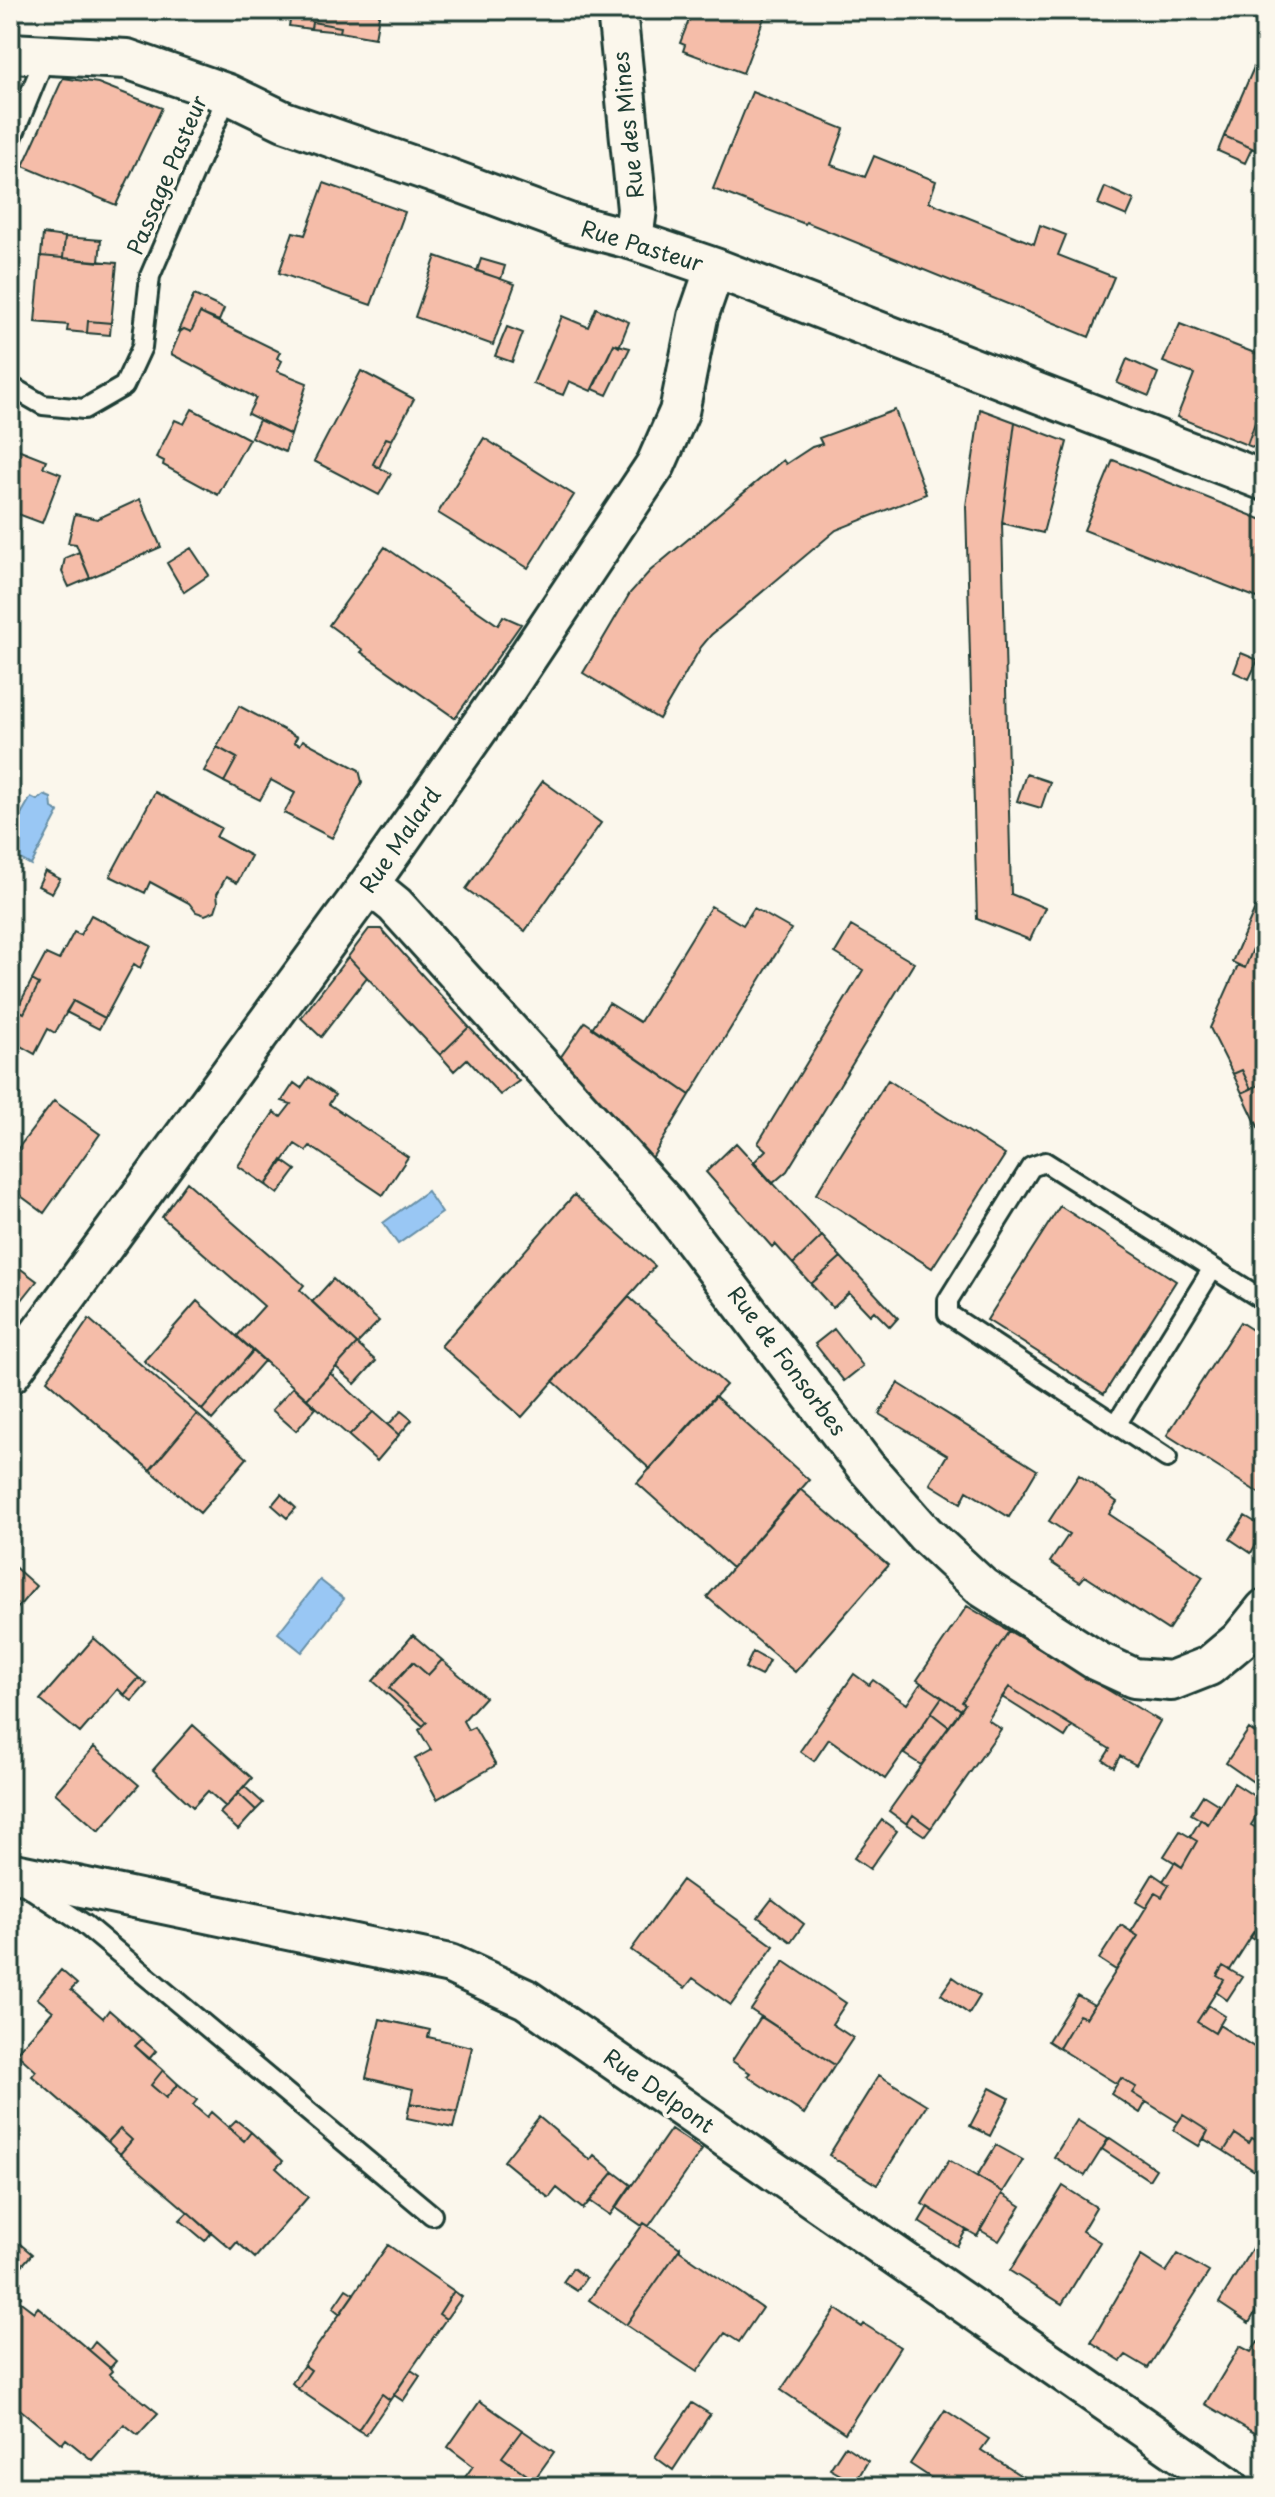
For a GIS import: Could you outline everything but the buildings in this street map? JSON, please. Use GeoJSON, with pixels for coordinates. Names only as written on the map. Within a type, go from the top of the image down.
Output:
{"type":"FeatureCollection","features":[{"type":"Feature","properties":{"kind":"street","name":"Rue des Mines"},"geometry":{"type":"LineString","coordinates":[[617,10],[637,209],[633,240]]}},
{"type":"Feature","properties":{"kind":"street","name":"Rue Pasteur"},"geometry":{"type":"LineString","coordinates":[[28,54],[127,59],[228,94],[284,121],[569,223],[633,240],[715,268],[1265,481]]}},
{"type":"Feature","properties":{"kind":"street","name":"Rue Malard"},"geometry":{"type":"LineString","coordinates":[[10,1374],[369,884],[507,688],[656,464],[679,412],[698,317],[715,268]]}},
{"type":"Feature","properties":{"kind":"street","name":"Rue de Fonsorbes"},"geometry":{"type":"LineString","coordinates":[[369,884],[395,905],[666,1204],[866,1467],[925,1534],[982,1587],[1097,1661],[1134,1678],[1171,1681],[1209,1666],[1240,1640],[1265,1609]]}},
{"type":"Feature","properties":{"kind":"street","name":"Rue Delpont"},"geometry":{"type":"LineString","coordinates":[[10,1873],[450,1964],[526,1999],[1229,2487]]}},
{"type":"Feature","properties":{"kind":"lane"},"geometry":{"type":"LineString","coordinates":[[10,143],[28,54]]}},
{"type":"Feature","properties":{"kind":"lane","name":"Passage Pasteur"},"geometry":{"type":"LineString","coordinates":[[10,386],[43,405],[84,409],[124,386],[142,347],[150,276],[228,94]]}},
{"type":"Feature","properties":{"kind":"lane"},"geometry":{"type":"LineString","coordinates":[[1167,1458],[948,1314],[948,1300],[1031,1167],[1045,1162],[1265,1301]]}},
{"type":"Feature","properties":{"kind":"lane"},"geometry":{"type":"LineString","coordinates":[[1116,1425],[1213,1268]]}},
{"type":"Feature","properties":{"kind":"lane"},"geometry":{"type":"LineString","coordinates":[[10,1873],[84,1924],[432,2215]]}},
{"type":"Feature","properties":{"kind":"water"},"geometry":{"type":"Polygon","coordinates":[[[44,795],[51,798],[52,808],[59,812],[31,865],[10,853],[10,833],[31,797],[37,800],[44,795]]]}},
{"type":"Feature","properties":{"kind":"water"},"geometry":{"type":"Polygon","coordinates":[[[427,1191],[442,1213],[398,1244],[383,1223],[427,1191]]]}},
{"type":"Feature","properties":{"kind":"water"},"geometry":{"type":"Polygon","coordinates":[[[320,1580],[344,1599],[302,1652],[278,1633],[320,1580]]]}}]}
